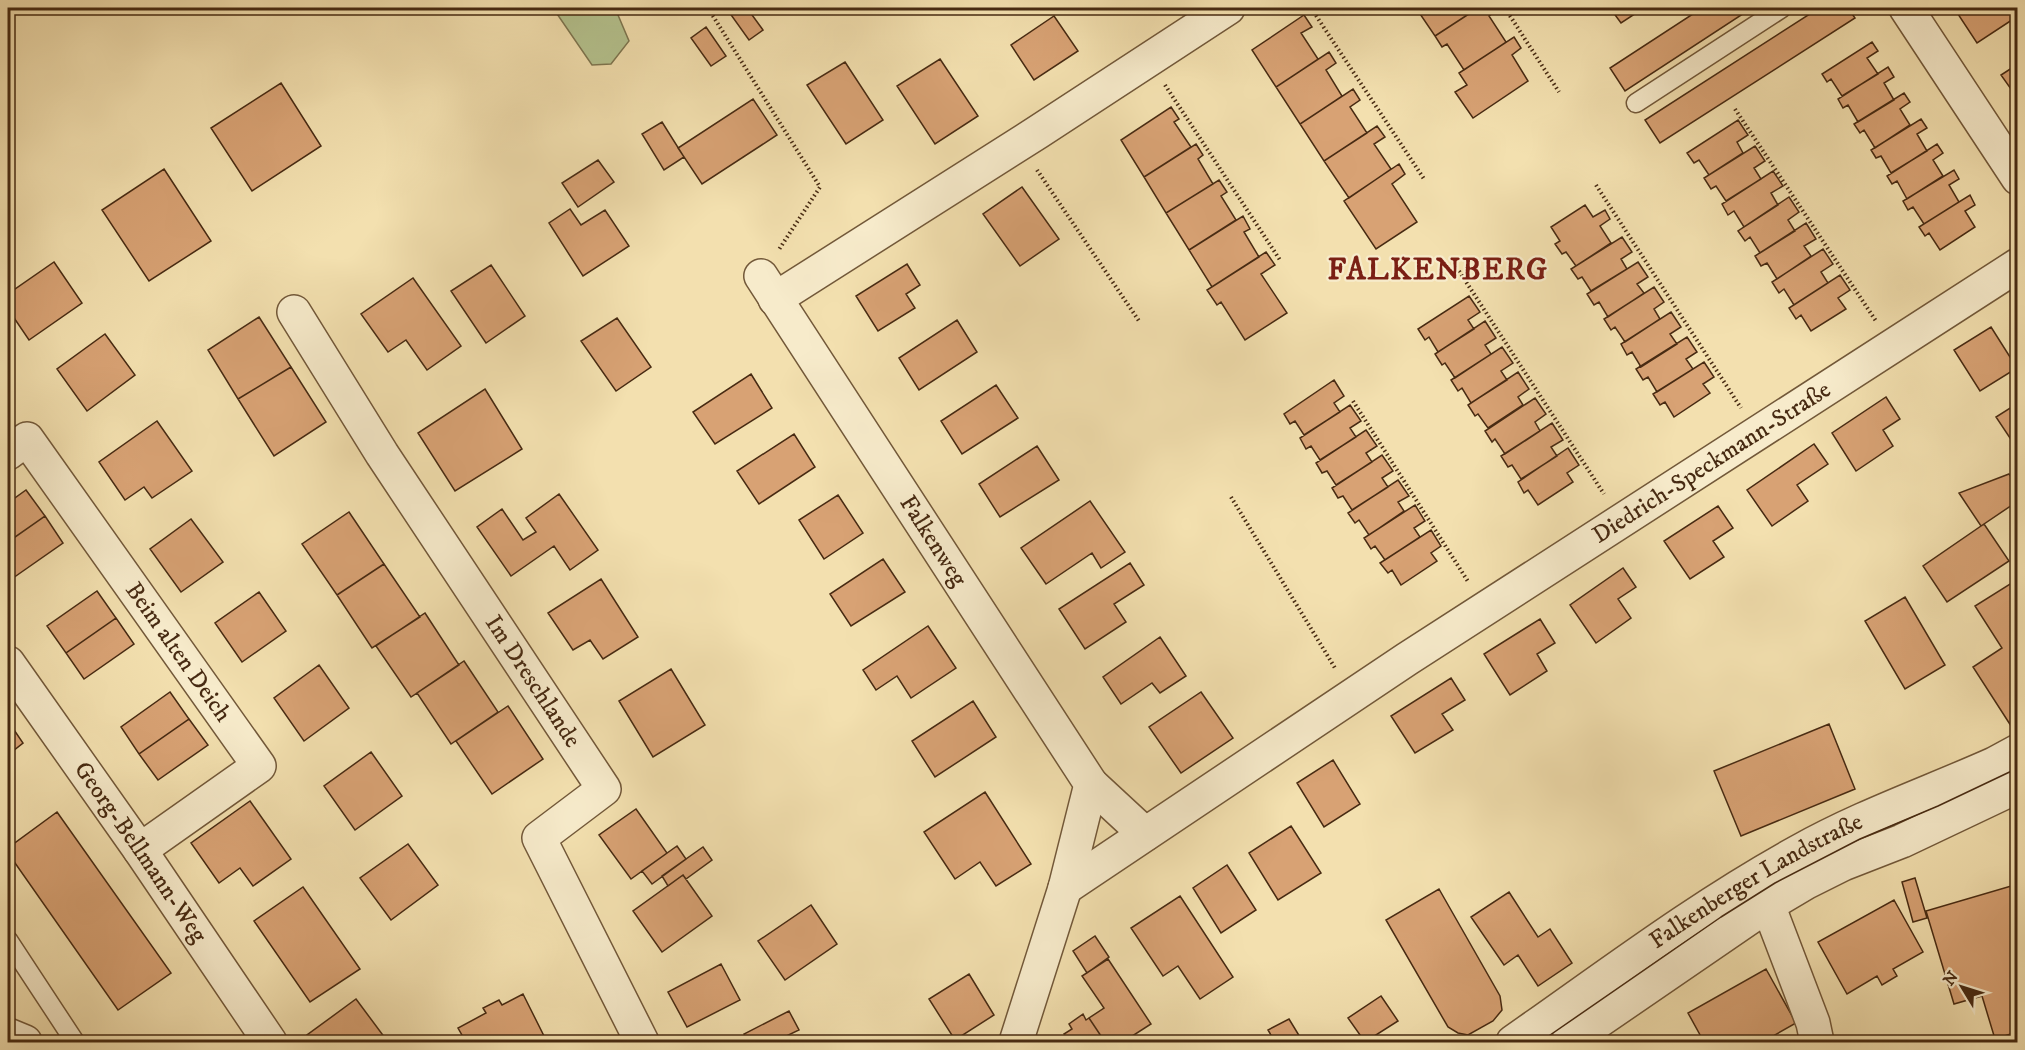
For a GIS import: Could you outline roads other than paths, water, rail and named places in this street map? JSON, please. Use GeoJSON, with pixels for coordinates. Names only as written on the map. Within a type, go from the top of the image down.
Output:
{"type":"FeatureCollection","features":[{"type":"Feature","properties":{"kind":"street","name":"Falkenweg"},"geometry":{"type":"LineString","coordinates":[[1145,834],[1091,784],[768,288],[1029,138],[1228,8]]}},
{"type":"Feature","properties":{"kind":"street"},"geometry":{"type":"LineString","coordinates":[[1906,8],[2018,178]]}},
{"type":"Feature","properties":{"kind":"street","name":"Diedrich-Speckmann-Straße"},"geometry":{"type":"LineString","coordinates":[[1145,834],[1485,608],[2018,265]]}},
{"type":"Feature","properties":{"kind":"street","name":"Im Dreschlande"},"geometry":{"type":"LineString","coordinates":[[294,312],[382,454],[604,789],[539,838],[642,1042]]}},
{"type":"Feature","properties":{"kind":"street","name":"Beim alten Deich"},"geometry":{"type":"LineString","coordinates":[[8,453],[27,439],[259,766],[140,850]]}},
{"type":"Feature","properties":{"kind":"street","name":"Georg-Bellmann-Weg"},"geometry":{"type":"LineString","coordinates":[[8,663],[140,850],[270,1042]]}},
{"type":"Feature","properties":{"kind":"street","name":"Falkenberger Landstraße"},"geometry":{"type":"LineString","coordinates":[[1513,1042],[1683,925],[1774,866],[1830,836],[2018,752]]}},
{"type":"Feature","properties":{"kind":"street"},"geometry":{"type":"LineString","coordinates":[[1016,1042],[1065,888],[1091,784]]}},
{"type":"Feature","properties":{"kind":"street","name":"Falkenberger Landstraße"},"geometry":{"type":"LineString","coordinates":[[1568,1042],[1768,905],[1843,864],[1902,841],[2018,786]]}},
{"type":"Feature","properties":{"kind":"street"},"geometry":{"type":"LineString","coordinates":[[1065,888],[1145,834]]}},
{"type":"Feature","properties":{"kind":"street"},"geometry":{"type":"LineString","coordinates":[[1768,905],[1813,1023],[1817,1042]]}},
{"type":"Feature","properties":{"kind":"street"},"geometry":{"type":"LineString","coordinates":[[8,1035],[26,1042]]}},
{"type":"Feature","properties":{"kind":"lane"},"geometry":{"type":"LineString","coordinates":[[1636,103],[1782,8]]}},
{"type":"Feature","properties":{"kind":"lane"},"geometry":{"type":"LineString","coordinates":[[8,940],[75,1042]]}},
{"type":"Feature","properties":{"kind":"tram line"},"geometry":{"type":"LineString","coordinates":[[1540,1042],[1721,917],[1775,883],[1860,839],[1938,806],[2018,768]]}},
{"type":"Feature","properties":{"kind":"district","name":"FALKENBERG"},"geometry":{"type":"Point","coordinates":[1438,270]}}]}
